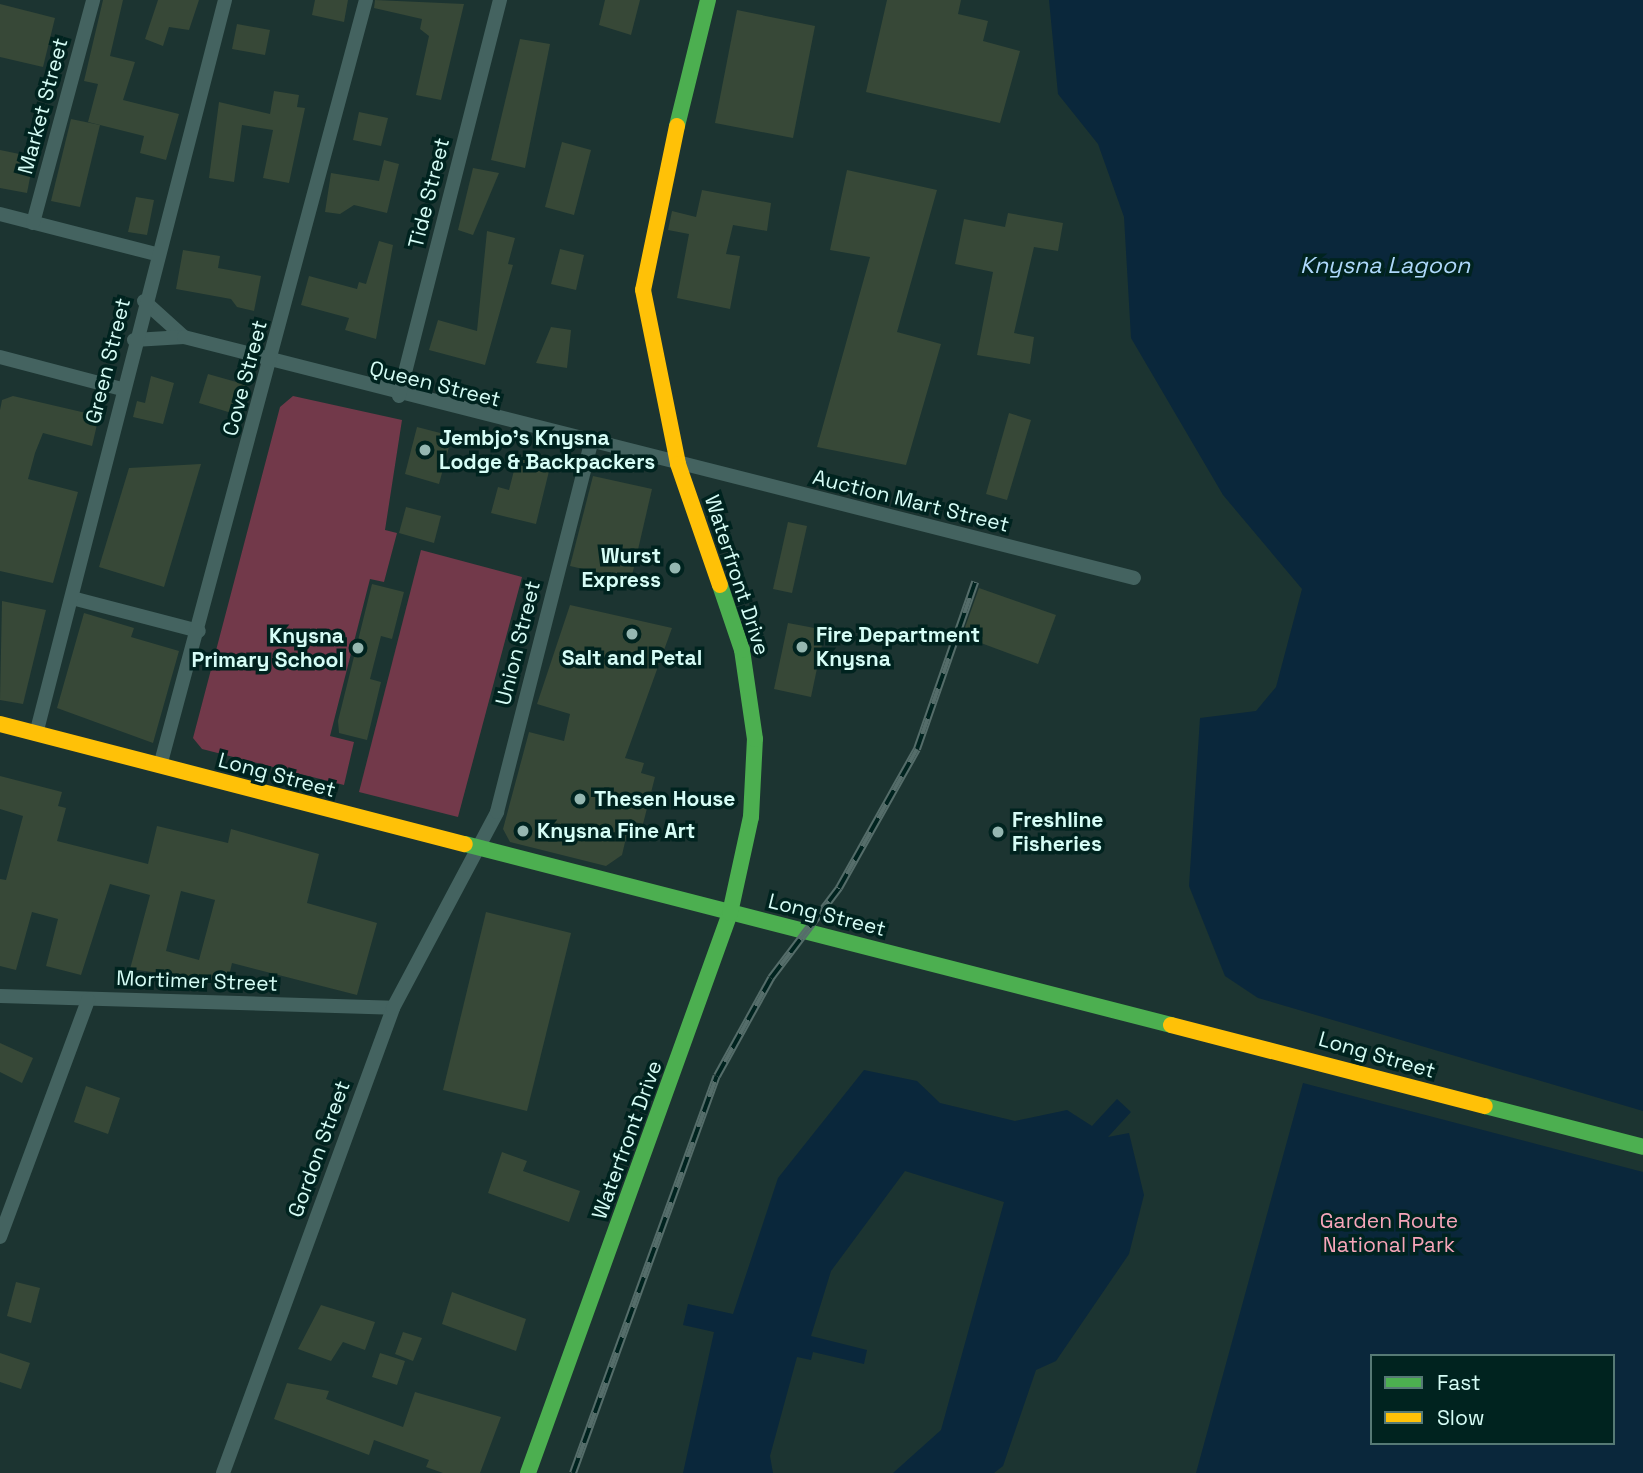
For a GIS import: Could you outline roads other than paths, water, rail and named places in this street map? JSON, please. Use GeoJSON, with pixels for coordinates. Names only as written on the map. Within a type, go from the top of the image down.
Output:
{"type":"FeatureCollection","features":[{"type":"Feature","properties":{"kind":"street","name":"Market Street"},"geometry":{"type":"LineString","coordinates":[[33,223],[93,0]]}},
{"type":"Feature","properties":{"kind":"street","name":"Green Street"},"geometry":{"type":"LineString","coordinates":[[36,734],[156,254],[225,0]]}},
{"type":"Feature","properties":{"kind":"street","name":"Cove Street"},"geometry":{"type":"LineString","coordinates":[[160,766],[199,631],[366,0]]}},
{"type":"Feature","properties":{"kind":"street","name":"Tide Street"},"geometry":{"type":"LineString","coordinates":[[399,396],[500,0]]}},
{"type":"Feature","properties":{"kind":"street","name":"Waterfront Drive"},"geometry":{"type":"LineString","coordinates":[[528,1473],[730,913],[751,817],[755,739],[742,650],[678,464],[643,290],[650,233],[708,0]]}},
{"type":"Feature","properties":{"kind":"street"},"geometry":{"type":"LineString","coordinates":[[0,214],[156,254]]}},
{"type":"Feature","properties":{"kind":"street","name":"Queen Street"},"geometry":{"type":"LineString","coordinates":[[144,301],[184,337]]}},
{"type":"Feature","properties":{"kind":"street","name":"Queen Street"},"geometry":{"type":"LineString","coordinates":[[134,340],[184,337],[399,396],[678,464]]}},
{"type":"Feature","properties":{"kind":"street"},"geometry":{"type":"LineString","coordinates":[[0,356],[122,389]]}},
{"type":"Feature","properties":{"kind":"street","name":"Union Street"},"geometry":{"type":"LineString","coordinates":[[477,849],[497,812],[591,444]]}},
{"type":"Feature","properties":{"kind":"street","name":"Auction Mart Street"},"geometry":{"type":"LineString","coordinates":[[678,464],[1134,578]]}},
{"type":"Feature","properties":{"kind":"street"},"geometry":{"type":"LineString","coordinates":[[72,598],[199,631]]}},
{"type":"Feature","properties":{"kind":"street","name":"Long Street"},"geometry":{"type":"LineString","coordinates":[[0,724],[477,849],[1643,1147]]}},
{"type":"Feature","properties":{"kind":"street","name":"Gordon Street"},"geometry":{"type":"LineString","coordinates":[[223,1473],[393,1007],[477,849]]}},
{"type":"Feature","properties":{"kind":"street","name":"Mortimer Street"},"geometry":{"type":"LineString","coordinates":[[0,996],[393,1007]]}},
{"type":"Feature","properties":{"kind":"street"},"geometry":{"type":"LineString","coordinates":[[0,1237],[88,1000]]}},
{"type":"Feature","properties":{"kind":"water","name":"Knysna Lagoon"},"geometry":{"type":"Polygon","coordinates":[[[1049,0],[1643,0],[1643,1111],[1258,998],[1225,976],[1189,886],[1200,718],[1256,711],[1276,687],[1302,589],[1223,495],[1131,338],[1124,217],[1098,144],[1058,94],[1049,0]]]}},
{"type":"Feature","properties":{"kind":"water"},"geometry":{"type":"Polygon","coordinates":[[[864,1070],[917,1081],[940,1103],[1015,1121],[1067,1110],[1092,1126],[1117,1099],[1131,1112],[1108,1137],[1129,1133],[1144,1195],[1129,1254],[1056,1361],[1036,1370],[1003,1466],[994,1473],[893,1473],[941,1430],[1004,1202],[905,1171],[831,1271],[811,1336],[867,1350],[864,1364],[813,1352],[811,1360],[797,1357],[770,1456],[773,1473],[683,1473],[714,1332],[683,1325],[688,1304],[733,1314],[778,1178],[864,1070]]]}},
{"type":"Feature","properties":{"kind":"water","name":"Garden Route National Park"},"geometry":{"type":"Polygon","coordinates":[[[1303,1083],[1643,1172],[1643,1473],[1196,1473],[1303,1083]]]}},
{"type":"Feature","properties":{"kind":"railway"},"geometry":{"type":"LineString","coordinates":[[573,1473],[717,1076],[771,978],[839,888],[917,749],[975,582]]}},
{"type":"Feature","properties":{"kind":"place","name":"Jembjo's Knysna Lodge & Backpackers"},"geometry":{"type":"Point","coordinates":[425,450]}},
{"type":"Feature","properties":{"kind":"place","name":"Wurst Express"},"geometry":{"type":"Point","coordinates":[675,568]}},
{"type":"Feature","properties":{"kind":"place","name":"Salt and Petal"},"geometry":{"type":"Point","coordinates":[632,634]}},
{"type":"Feature","properties":{"kind":"place","name":"Fire Department Knysna"},"geometry":{"type":"Point","coordinates":[802,647]}},
{"type":"Feature","properties":{"kind":"place","name":"Knysna Primary School"},"geometry":{"type":"Point","coordinates":[358,648]}},
{"type":"Feature","properties":{"kind":"place","name":"Thesen House"},"geometry":{"type":"Point","coordinates":[580,799]}},
{"type":"Feature","properties":{"kind":"place","name":"Knysna Fine Art"},"geometry":{"type":"Point","coordinates":[523,831]}},
{"type":"Feature","properties":{"kind":"place","name":"Freshline Fisheries"},"geometry":{"type":"Point","coordinates":[998,832]}}]}
